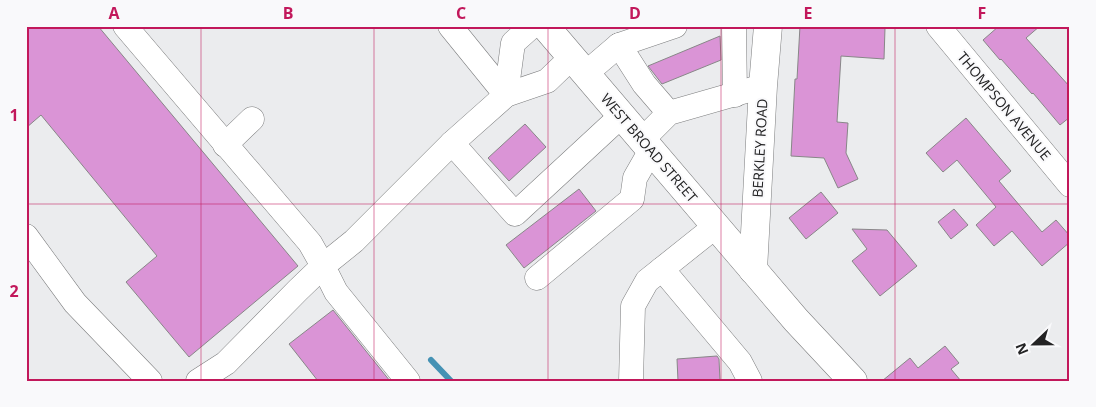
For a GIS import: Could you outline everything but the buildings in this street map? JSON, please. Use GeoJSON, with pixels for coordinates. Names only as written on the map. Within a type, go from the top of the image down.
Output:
{"type":"FeatureCollection","features":[{"type":"Feature","properties":{"kind":"main road","name":"WEST BROAD STREET"},"geometry":{"type":"LineString","coordinates":[[545,26],[796,320],[853,381]]}},
{"type":"Feature","properties":{"kind":"main road","name":"BERKLEY ROAD"},"geometry":{"type":"LineString","coordinates":[[753,270],[768,26]]}},
{"type":"Feature","properties":{"kind":"street"},"geometry":{"type":"LineString","coordinates":[[125,26],[310,243],[336,292],[408,381]]}},
{"type":"Feature","properties":{"kind":"street"},"geometry":{"type":"LineString","coordinates":[[450,26],[506,95]]}},
{"type":"Feature","properties":{"kind":"street"},"geometry":{"type":"LineString","coordinates":[[506,95],[513,43],[532,26]]}},
{"type":"Feature","properties":{"kind":"street"},"geometry":{"type":"LineString","coordinates":[[198,381],[226,363],[323,266],[354,241],[452,143],[506,95],[547,81],[619,45],[675,26]]}},
{"type":"Feature","properties":{"kind":"street"},"geometry":{"type":"LineString","coordinates":[[734,26],[735,95]]}},
{"type":"Feature","properties":{"kind":"street","name":"THOMPSON AVENUE"},"geometry":{"type":"LineString","coordinates":[[938,26],[1070,185]]}},
{"type":"Feature","properties":{"kind":"street"},"geometry":{"type":"LineString","coordinates":[[619,45],[644,84],[668,113]]}},
{"type":"Feature","properties":{"kind":"street"},"geometry":{"type":"LineString","coordinates":[[537,278],[632,199],[635,178],[647,145],[668,113],[763,86]]}},
{"type":"Feature","properties":{"kind":"street"},"geometry":{"type":"LineString","coordinates":[[452,143],[515,214],[621,116]]}},
{"type":"Feature","properties":{"kind":"street"},"geometry":{"type":"LineString","coordinates":[[225,145],[252,119]]}},
{"type":"Feature","properties":{"kind":"street"},"geometry":{"type":"LineString","coordinates":[[631,381],[633,306],[647,281],[716,226]]}},
{"type":"Feature","properties":{"kind":"street"},"geometry":{"type":"LineString","coordinates":[[26,236],[75,303],[150,381]]}},
{"type":"Feature","properties":{"kind":"street"},"geometry":{"type":"LineString","coordinates":[[662,269],[740,362],[750,381]]}},
{"type":"Feature","properties":{"kind":"waterway"},"geometry":{"type":"LineString","coordinates":[[431,360],[451,381]]}}]}
